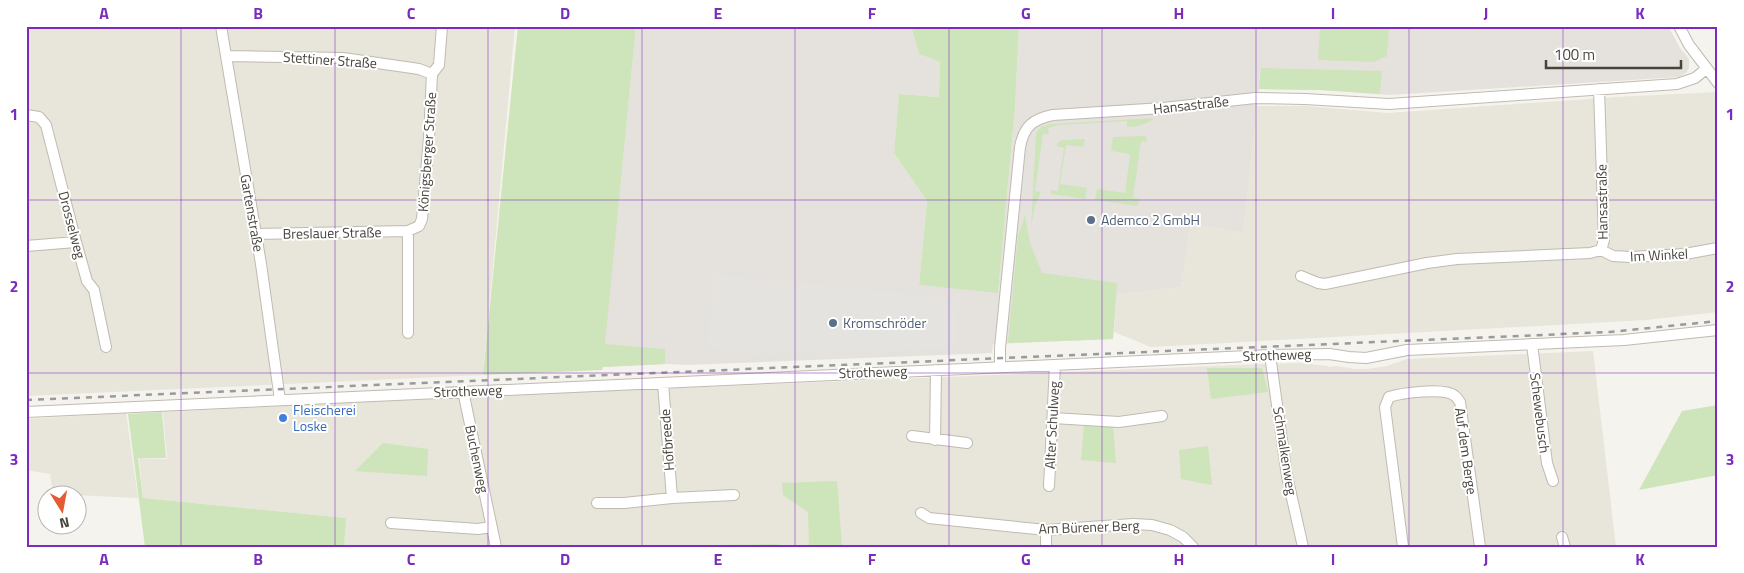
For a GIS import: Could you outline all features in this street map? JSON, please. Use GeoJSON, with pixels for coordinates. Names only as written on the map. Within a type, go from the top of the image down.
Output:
{"type":"FeatureCollection","features":[{"type":"Feature","properties":{"kind":"street","name":"Gartenstraße"},"geometry":{"type":"LineString","coordinates":[[221,26],[256,234],[280,400]]}},
{"type":"Feature","properties":{"kind":"street","name":"Königsberger Straße"},"geometry":{"type":"LineString","coordinates":[[408,231],[419,226],[422,220],[432,74],[439,65],[442,26]]}},
{"type":"Feature","properties":{"kind":"street"},"geometry":{"type":"LineString","coordinates":[[1679,26],[1706,69],[1718,83]]}},
{"type":"Feature","properties":{"kind":"street","name":"Stettiner Straße"},"geometry":{"type":"LineString","coordinates":[[226,56],[343,58],[419,69],[432,74]]}},
{"type":"Feature","properties":{"kind":"street","name":"Hansastraße"},"geometry":{"type":"LineString","coordinates":[[1000,367],[1000,348],[1020,147],[1023,135],[1029,126],[1040,118],[1053,114],[1163,108],[1255,98],[1389,104],[1678,84],[1695,78],[1706,69]]}},
{"type":"Feature","properties":{"kind":"street","name":"Hansastraße"},"geometry":{"type":"LineString","coordinates":[[1301,276],[1325,284],[1437,262],[1590,253],[1601,250],[1604,240],[1599,89]]}},
{"type":"Feature","properties":{"kind":"street","name":"Drosselweg"},"geometry":{"type":"LineString","coordinates":[[26,114],[39,117],[46,126],[87,281],[94,290],[106,347]]}},
{"type":"Feature","properties":{"kind":"street"},"geometry":{"type":"LineString","coordinates":[[408,231],[408,332]]}},
{"type":"Feature","properties":{"kind":"street","name":"Breslauer Straße"},"geometry":{"type":"LineString","coordinates":[[256,234],[408,231]]}},
{"type":"Feature","properties":{"kind":"street"},"geometry":{"type":"LineString","coordinates":[[26,246],[76,242]]}},
{"type":"Feature","properties":{"kind":"street","name":"Im Winkel"},"geometry":{"type":"LineString","coordinates":[[1601,250],[1613,256],[1631,257],[1685,254],[1718,248]]}},
{"type":"Feature","properties":{"kind":"street","name":"Strotheweg"},"geometry":{"type":"LineString","coordinates":[[26,412],[1270,355],[1329,354],[1366,358],[1407,350],[1624,340],[1718,330]]}},
{"type":"Feature","properties":{"kind":"street","name":"Schewebusch"},"geometry":{"type":"LineString","coordinates":[[1532,344],[1547,463],[1553,481]]}},
{"type":"Feature","properties":{"kind":"street","name":"Schmalkenweg"},"geometry":{"type":"LineString","coordinates":[[1270,355],[1287,476],[1303,547]]}},
{"type":"Feature","properties":{"kind":"street","name":"Alter Schulweg"},"geometry":{"type":"LineString","coordinates":[[1048,486],[1055,365]]}},
{"type":"Feature","properties":{"kind":"street"},"geometry":{"type":"LineString","coordinates":[[935,440],[936,370]]}},
{"type":"Feature","properties":{"kind":"street","name":"Hofbreede"},"geometry":{"type":"LineString","coordinates":[[663,383],[672,498]]}},
{"type":"Feature","properties":{"kind":"street","name":"Buchenweg"},"geometry":{"type":"LineString","coordinates":[[462,391],[496,547]]}},
{"type":"Feature","properties":{"kind":"street","name":"Auf dem Berge"},"geometry":{"type":"LineString","coordinates":[[1403,547],[1385,407],[1389,398],[1398,394],[1445,392],[1455,396],[1460,402],[1480,547]]}},
{"type":"Feature","properties":{"kind":"street"},"geometry":{"type":"LineString","coordinates":[[1052,418],[1119,422],[1162,416]]}},
{"type":"Feature","properties":{"kind":"street"},"geometry":{"type":"LineString","coordinates":[[912,436],[967,444]]}},
{"type":"Feature","properties":{"kind":"street"},"geometry":{"type":"LineString","coordinates":[[597,503],[734,496]]}},
{"type":"Feature","properties":{"kind":"street","name":"Am Bürener Berg"},"geometry":{"type":"LineString","coordinates":[[921,513],[929,518],[1046,530],[1133,524],[1152,525],[1170,530],[1183,537],[1193,547]]}},
{"type":"Feature","properties":{"kind":"street"},"geometry":{"type":"LineString","coordinates":[[391,523],[478,529],[491,526]]}},
{"type":"Feature","properties":{"kind":"street"},"geometry":{"type":"LineString","coordinates":[[1046,530],[1046,547]]}},
{"type":"Feature","properties":{"kind":"shaded area"},"geometry":{"type":"Polygon","coordinates":[[[26,26],[515,26],[483,375],[26,396],[26,26]]]}},
{"type":"Feature","properties":{"kind":"shaded area"},"geometry":{"type":"Polygon","coordinates":[[[636,26],[911,26],[919,54],[940,62],[939,97],[899,94],[894,153],[927,201],[919,285],[998,292],[1015,108],[1019,26],[1668,26],[1680,48],[1689,59],[1689,68],[1686,73],[1679,77],[1390,95],[1320,90],[1259,89],[1243,233],[1191,224],[1181,287],[1116,295],[1113,339],[993,344],[992,353],[602,367],[636,26]]]}},
{"type":"Feature","properties":{"kind":"shaded area"},"geometry":{"type":"Polygon","coordinates":[[[1717,92],[1718,312],[1646,320],[1151,347],[1114,332],[1116,295],[1181,287],[1191,224],[1243,233],[1257,106],[1307,106],[1388,113],[1717,92]]]}},
{"type":"Feature","properties":{"kind":"shaded area","name":"Kromschröder"},"geometry":{"type":"Polygon","coordinates":[[[714,275],[959,299],[955,348],[757,355],[707,348],[714,275]]]}},
{"type":"Feature","properties":{"kind":"shaded area"},"geometry":{"type":"Polygon","coordinates":[[[1593,351],[1616,547],[344,547],[345,518],[143,498],[139,458],[167,459],[163,412],[505,395],[1262,364],[1300,363],[1367,369],[1387,366],[1407,359],[1593,351]]]}},
{"type":"Feature","properties":{"kind":"shaded area"},"geometry":{"type":"Polygon","coordinates":[[[126,413],[138,498],[88,496],[88,486],[52,486],[50,474],[26,470],[26,419],[126,413]]]}},
{"type":"Feature","properties":{"kind":"green space"},"geometry":{"type":"Polygon","coordinates":[[[518,26],[636,26],[605,344],[665,349],[665,364],[603,367],[602,370],[483,375],[518,26]]]}},
{"type":"Feature","properties":{"kind":"green space"},"geometry":{"type":"Polygon","coordinates":[[[911,26],[1019,26],[1015,108],[998,293],[919,285],[927,201],[894,153],[899,94],[939,97],[940,62],[919,54],[911,26]]]}},
{"type":"Feature","properties":{"kind":"green space"},"geometry":{"type":"Polygon","coordinates":[[[1320,26],[1389,26],[1387,56],[1374,62],[1318,60],[1320,26]]]}},
{"type":"Feature","properties":{"kind":"green space"},"geometry":{"type":"Polygon","coordinates":[[[1261,68],[1382,71],[1380,94],[1320,90],[1259,89],[1261,68]]]}},
{"type":"Feature","properties":{"kind":"green space"},"geometry":{"type":"Polygon","coordinates":[[[1155,118],[1142,125],[1131,127],[1127,127],[1127,121],[1059,125],[1048,128],[1049,134],[1043,134],[1035,191],[1041,192],[1035,205],[1031,227],[1036,133],[1041,127],[1050,124],[1155,118]]]}},
{"type":"Feature","properties":{"kind":"green space"},"geometry":{"type":"Polygon","coordinates":[[[1146,136],[1147,142],[1141,141],[1133,198],[1140,199],[1137,206],[1095,200],[1097,189],[1125,193],[1130,154],[1111,151],[1113,137],[1146,136]]]}},
{"type":"Feature","properties":{"kind":"green space"},"geometry":{"type":"Polygon","coordinates":[[[1085,139],[1083,147],[1066,145],[1060,184],[1087,188],[1085,199],[1051,194],[1051,190],[1058,191],[1064,148],[1057,146],[1057,143],[1062,140],[1085,139]]]}},
{"type":"Feature","properties":{"kind":"green space"},"geometry":{"type":"Polygon","coordinates":[[[1025,215],[1030,243],[1042,273],[1117,283],[1113,339],[1008,343],[1018,236],[1025,215]]]}},
{"type":"Feature","properties":{"kind":"green space"},"geometry":{"type":"Polygon","coordinates":[[[1207,368],[1262,368],[1268,392],[1211,399],[1207,368]]]}},
{"type":"Feature","properties":{"kind":"green space"},"geometry":{"type":"Polygon","coordinates":[[[1718,405],[1718,475],[1639,490],[1682,411],[1718,405]]]}},
{"type":"Feature","properties":{"kind":"green space"},"geometry":{"type":"Polygon","coordinates":[[[162,412],[166,458],[138,458],[143,498],[346,518],[344,547],[145,547],[128,414],[162,412]]]}},
{"type":"Feature","properties":{"kind":"green space"},"geometry":{"type":"Polygon","coordinates":[[[1084,426],[1113,427],[1116,463],[1081,460],[1084,426]]]}},
{"type":"Feature","properties":{"kind":"green space"},"geometry":{"type":"Polygon","coordinates":[[[383,443],[428,449],[427,476],[355,471],[383,443]]]}},
{"type":"Feature","properties":{"kind":"green space"},"geometry":{"type":"Polygon","coordinates":[[[1208,446],[1212,485],[1181,479],[1179,450],[1208,446]]]}},
{"type":"Feature","properties":{"kind":"green space"},"geometry":{"type":"Polygon","coordinates":[[[837,481],[842,547],[809,547],[808,512],[783,495],[782,483],[837,481]]]}},
{"type":"Feature","properties":{"kind":"green space"},"geometry":{"type":"Polygon","coordinates":[[[776,544],[789,547],[660,547],[660,546],[776,544]]]}},
{"type":"Feature","properties":{"kind":"railway"},"geometry":{"type":"LineString","coordinates":[[26,400],[1610,332],[1718,321]]}},
{"type":"Feature","properties":{"kind":"place","name":"Ademco 2 GmbH"},"geometry":{"type":"Point","coordinates":[1091,220]}},
{"type":"Feature","properties":{"kind":"place","name":"Kromschröder"},"geometry":{"type":"Point","coordinates":[833,323]}},
{"type":"Feature","properties":{"kind":"place","name":"Fleischerei Loske"},"geometry":{"type":"Point","coordinates":[283,418]}}]}
